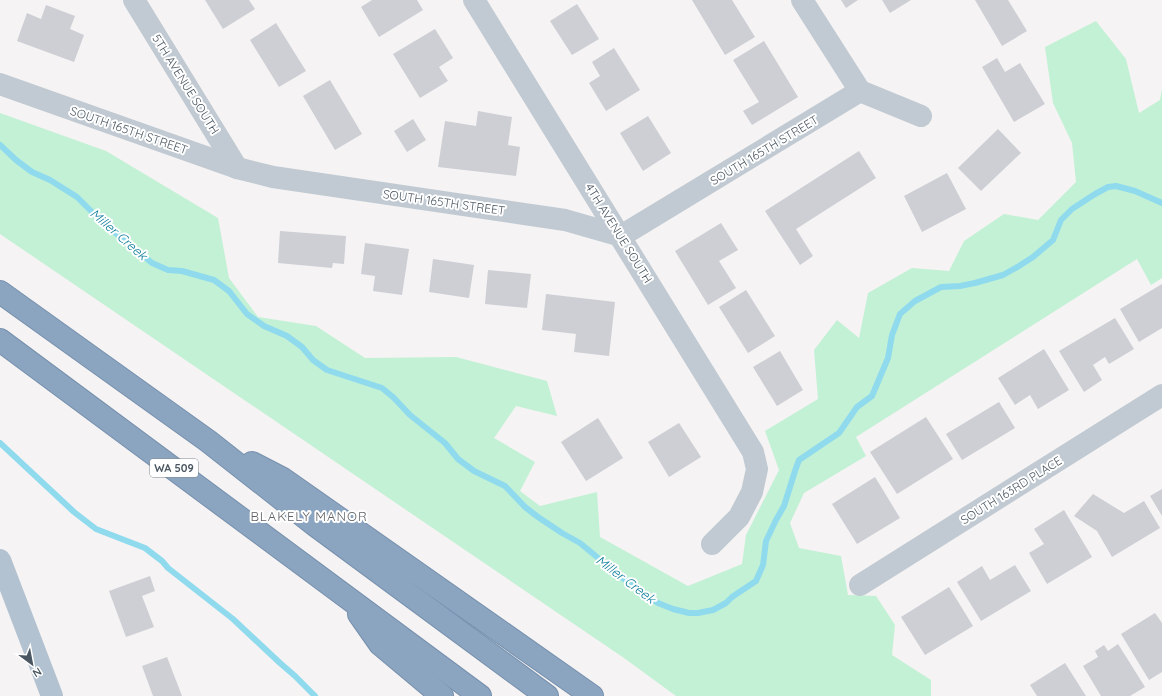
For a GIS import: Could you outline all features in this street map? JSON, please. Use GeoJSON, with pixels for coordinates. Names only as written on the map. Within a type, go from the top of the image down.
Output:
{"type":"FeatureCollection","features":[{"type":"Feature","properties":{"kind":"highway"},"geometry":{"type":"LineString","coordinates":[[0,292],[208,441],[315,526],[547,696]]}},
{"type":"Feature","properties":{"kind":"highway","name":"WA 509"},"geometry":{"type":"LineString","coordinates":[[0,340],[480,696]]}},
{"type":"Feature","properties":{"kind":"highway"},"geometry":{"type":"LineString","coordinates":[[208,441],[283,479],[592,696]]}},
{"type":"Feature","properties":{"kind":"highway"},"geometry":{"type":"LineString","coordinates":[[347,597],[380,644],[442,696]]}},
{"type":"Feature","properties":{"kind":"main road"},"geometry":{"type":"LineString","coordinates":[[0,560],[52,696]]}},
{"type":"Feature","properties":{"kind":"street","name":"5TH AVENUE SOUTH"},"geometry":{"type":"LineString","coordinates":[[134,0],[237,168]]}},
{"type":"Feature","properties":{"kind":"street","name":"4TH AVENUE SOUTH"},"geometry":{"type":"LineString","coordinates":[[474,0],[753,452],[757,469],[752,492],[739,517],[712,544]]}},
{"type":"Feature","properties":{"kind":"street"},"geometry":{"type":"LineString","coordinates":[[802,0],[860,91],[921,116]]}},
{"type":"Feature","properties":{"kind":"street","name":"SOUTH 165TH STREET"},"geometry":{"type":"LineString","coordinates":[[0,84],[237,168],[272,177],[565,220],[621,236],[860,91]]}},
{"type":"Feature","properties":{"kind":"street","name":"SOUTH 163RD PLACE"},"geometry":{"type":"LineString","coordinates":[[860,585],[1162,395]]}},
{"type":"Feature","properties":{"kind":"green space"},"geometry":{"type":"Polygon","coordinates":[[[1096,21],[1126,59],[1139,113],[1160,100],[1162,89],[1162,278],[1151,285],[1137,259],[856,437],[866,456],[804,493],[790,523],[799,548],[841,556],[848,595],[876,596],[895,625],[892,655],[931,680],[931,696],[676,696],[624,658],[0,234],[0,113],[106,151],[218,218],[229,278],[258,317],[316,326],[365,358],[456,357],[547,381],[557,416],[516,406],[494,438],[535,462],[520,491],[540,506],[597,492],[600,537],[688,586],[742,564],[746,535],[779,470],[765,431],[818,399],[814,350],[837,320],[859,338],[868,293],[912,268],[949,271],[964,241],[1004,214],[1038,220],[1076,182],[1072,143],[1053,103],[1045,47],[1096,21]]]}},
{"type":"Feature","properties":{"kind":"building"},"geometry":{"type":"Polygon","coordinates":[[[205,0],[249,0],[255,9],[223,29],[205,0]]]}},
{"type":"Feature","properties":{"kind":"building"},"geometry":{"type":"Polygon","coordinates":[[[372,0],[417,0],[423,10],[379,37],[361,7],[372,0]]]}},
{"type":"Feature","properties":{"kind":"building"},"geometry":{"type":"Polygon","coordinates":[[[692,0],[732,0],[755,37],[725,55],[692,0]]]}},
{"type":"Feature","properties":{"kind":"building"},"geometry":{"type":"Polygon","coordinates":[[[841,0],[858,0],[846,8],[841,0]]]}},
{"type":"Feature","properties":{"kind":"building"},"geometry":{"type":"Polygon","coordinates":[[[882,0],[911,0],[890,13],[882,0]]]}},
{"type":"Feature","properties":{"kind":"building"},"geometry":{"type":"Polygon","coordinates":[[[975,0],[1008,0],[1027,31],[1002,46],[975,0]]]}},
{"type":"Feature","properties":{"kind":"building"},"geometry":{"type":"Polygon","coordinates":[[[577,4],[599,39],[572,55],[550,21],[577,4]]]}},
{"type":"Feature","properties":{"kind":"building"},"geometry":{"type":"Polygon","coordinates":[[[46,5],[75,16],[70,29],[84,35],[74,62],[17,41],[27,13],[41,19],[46,5]]]}},
{"type":"Feature","properties":{"kind":"building"},"geometry":{"type":"Polygon","coordinates":[[[276,23],[306,71],[279,87],[250,40],[276,23]]]}},
{"type":"Feature","properties":{"kind":"building"},"geometry":{"type":"Polygon","coordinates":[[[435,29],[453,58],[439,67],[448,81],[420,98],[393,54],[435,29]]]}},
{"type":"Feature","properties":{"kind":"building"},"geometry":{"type":"Polygon","coordinates":[[[764,41],[798,97],[752,125],[743,111],[759,102],[733,60],[764,41]]]}},
{"type":"Feature","properties":{"kind":"building"},"geometry":{"type":"Polygon","coordinates":[[[614,48],[640,90],[606,111],[589,83],[600,76],[592,62],[614,48]]]}},
{"type":"Feature","properties":{"kind":"building"},"geometry":{"type":"Polygon","coordinates":[[[997,58],[1005,72],[1020,63],[1045,104],[1014,122],[982,67],[997,58]]]}},
{"type":"Feature","properties":{"kind":"building"},"geometry":{"type":"Polygon","coordinates":[[[330,80],[362,134],[335,150],[303,96],[330,80]]]}},
{"type":"Feature","properties":{"kind":"building"},"geometry":{"type":"Polygon","coordinates":[[[478,111],[512,117],[508,145],[520,147],[516,176],[438,167],[445,121],[476,126],[478,111]]]}},
{"type":"Feature","properties":{"kind":"building"},"geometry":{"type":"Polygon","coordinates":[[[648,116],[671,153],[643,171],[620,133],[648,116]]]}},
{"type":"Feature","properties":{"kind":"building"},"geometry":{"type":"Polygon","coordinates":[[[413,119],[426,140],[407,152],[394,131],[413,119]]]}},
{"type":"Feature","properties":{"kind":"building"},"geometry":{"type":"Polygon","coordinates":[[[998,129],[1021,153],[981,191],[958,168],[998,129]]]}},
{"type":"Feature","properties":{"kind":"building"},"geometry":{"type":"Polygon","coordinates":[[[859,151],[876,178],[796,229],[813,256],[800,265],[765,211],[859,151]]]}},
{"type":"Feature","properties":{"kind":"building"},"geometry":{"type":"Polygon","coordinates":[[[947,173],[966,209],[922,232],[904,196],[947,173]]]}},
{"type":"Feature","properties":{"kind":"building"},"geometry":{"type":"Polygon","coordinates":[[[721,223],[738,250],[719,261],[736,288],[708,305],[675,251],[721,223]]]}},
{"type":"Feature","properties":{"kind":"building"},"geometry":{"type":"Polygon","coordinates":[[[280,231],[346,236],[344,264],[333,263],[332,268],[278,263],[280,231]]]}},
{"type":"Feature","properties":{"kind":"building"},"geometry":{"type":"Polygon","coordinates":[[[365,243],[409,249],[402,295],[373,291],[375,276],[361,274],[365,243]]]}},
{"type":"Feature","properties":{"kind":"building"},"geometry":{"type":"Polygon","coordinates":[[[433,259],[474,265],[469,298],[429,292],[433,259]]]}},
{"type":"Feature","properties":{"kind":"building"},"geometry":{"type":"Polygon","coordinates":[[[488,270],[531,274],[527,308],[485,304],[488,270]]]}},
{"type":"Feature","properties":{"kind":"building"},"geometry":{"type":"Polygon","coordinates":[[[1162,284],[1162,328],[1139,342],[1120,309],[1162,284]]]}},
{"type":"Feature","properties":{"kind":"building"},"geometry":{"type":"Polygon","coordinates":[[[746,290],[775,336],[748,353],[719,307],[746,290]]]}},
{"type":"Feature","properties":{"kind":"building"},"geometry":{"type":"Polygon","coordinates":[[[546,294],[615,302],[609,356],[574,352],[576,334],[542,330],[546,294]]]}},
{"type":"Feature","properties":{"kind":"building"},"geometry":{"type":"Polygon","coordinates":[[[1115,318],[1134,349],[1109,364],[1105,357],[1093,365],[1102,380],[1084,392],[1059,351],[1115,318]]]}},
{"type":"Feature","properties":{"kind":"building"},"geometry":{"type":"Polygon","coordinates":[[[1044,349],[1069,390],[1038,409],[1030,395],[1015,405],[998,378],[1044,349]]]}},
{"type":"Feature","properties":{"kind":"building"},"geometry":{"type":"Polygon","coordinates":[[[780,351],[803,390],[777,406],[753,367],[780,351]]]}},
{"type":"Feature","properties":{"kind":"building"},"geometry":{"type":"Polygon","coordinates":[[[999,402],[1015,428],[962,460],[946,434],[999,402]]]}},
{"type":"Feature","properties":{"kind":"building"},"geometry":{"type":"Polygon","coordinates":[[[926,417],[953,459],[897,494],[870,452],[926,417]]]}},
{"type":"Feature","properties":{"kind":"building"},"geometry":{"type":"Polygon","coordinates":[[[598,418],[623,458],[586,481],[561,442],[598,418]]]}},
{"type":"Feature","properties":{"kind":"building"},"geometry":{"type":"Polygon","coordinates":[[[679,423],[701,457],[669,477],[648,442],[679,423]]]}},
{"type":"Feature","properties":{"kind":"building"},"geometry":{"type":"Polygon","coordinates":[[[875,477],[900,518],[857,544],[832,504],[875,477]]]}},
{"type":"Feature","properties":{"kind":"building"},"geometry":{"type":"Polygon","coordinates":[[[1162,489],[1162,516],[1150,496],[1162,489]]]}},
{"type":"Feature","properties":{"kind":"building"},"geometry":{"type":"Polygon","coordinates":[[[1093,494],[1124,513],[1144,501],[1160,528],[1112,557],[1097,531],[1074,516],[1093,494]]]}},
{"type":"Feature","properties":{"kind":"building"},"geometry":{"type":"Polygon","coordinates":[[[1064,510],[1092,557],[1047,584],[1029,553],[1044,544],[1034,529],[1064,510]]]}},
{"type":"Feature","properties":{"kind":"building"},"geometry":{"type":"Polygon","coordinates":[[[1015,565],[1031,591],[981,621],[957,582],[982,566],[990,580],[1015,565]]]}},
{"type":"Feature","properties":{"kind":"building"},"geometry":{"type":"Polygon","coordinates":[[[150,576],[155,591],[142,596],[154,627],[126,637],[109,591],[150,576]]]}},
{"type":"Feature","properties":{"kind":"building"},"geometry":{"type":"Polygon","coordinates":[[[949,587],[973,626],[925,655],[901,617],[949,587]]]}},
{"type":"Feature","properties":{"kind":"building"},"geometry":{"type":"Polygon","coordinates":[[[1155,613],[1162,623],[1162,672],[1149,680],[1121,634],[1155,613]]]}},
{"type":"Feature","properties":{"kind":"building"},"geometry":{"type":"Polygon","coordinates":[[[1118,644],[1145,687],[1130,696],[1101,696],[1083,666],[1098,657],[1095,651],[1104,645],[1108,651],[1118,644]]]}},
{"type":"Feature","properties":{"kind":"building"},"geometry":{"type":"Polygon","coordinates":[[[167,657],[182,696],[153,696],[142,666],[167,657]]]}},
{"type":"Feature","properties":{"kind":"building"},"geometry":{"type":"Polygon","coordinates":[[[1065,663],[1086,696],[1037,696],[1030,685],[1065,663]]]}},
{"type":"Feature","properties":{"kind":"waterway","name":"Miller Creek"},"geometry":{"type":"LineString","coordinates":[[0,145],[32,172],[50,180],[77,197],[101,221],[152,263],[168,270],[182,271],[214,280],[229,291],[247,314],[264,326],[287,336],[302,347],[313,360],[327,370],[382,388],[410,415],[445,443],[458,459],[474,471],[505,486],[525,507],[538,517],[580,543],[620,576],[658,603],[689,613],[713,610],[726,603],[732,597],[756,581],[763,565],[766,541],[784,506],[799,460],[839,433],[857,407],[872,396],[888,358],[892,335],[900,314],[915,301],[941,287],[960,286],[975,283],[1003,275],[1019,266],[1033,257],[1053,240],[1061,220],[1072,209],[1108,187],[1116,186],[1135,191],[1162,203]]}},
{"type":"Feature","properties":{"kind":"waterway"},"geometry":{"type":"LineString","coordinates":[[0,443],[74,512],[96,529],[145,548],[162,561],[168,568],[233,619],[315,696]]}},
{"type":"Feature","properties":{"kind":"district","name":"BLAKELY MANOR"},"geometry":{"type":"Point","coordinates":[309,516]}}]}
